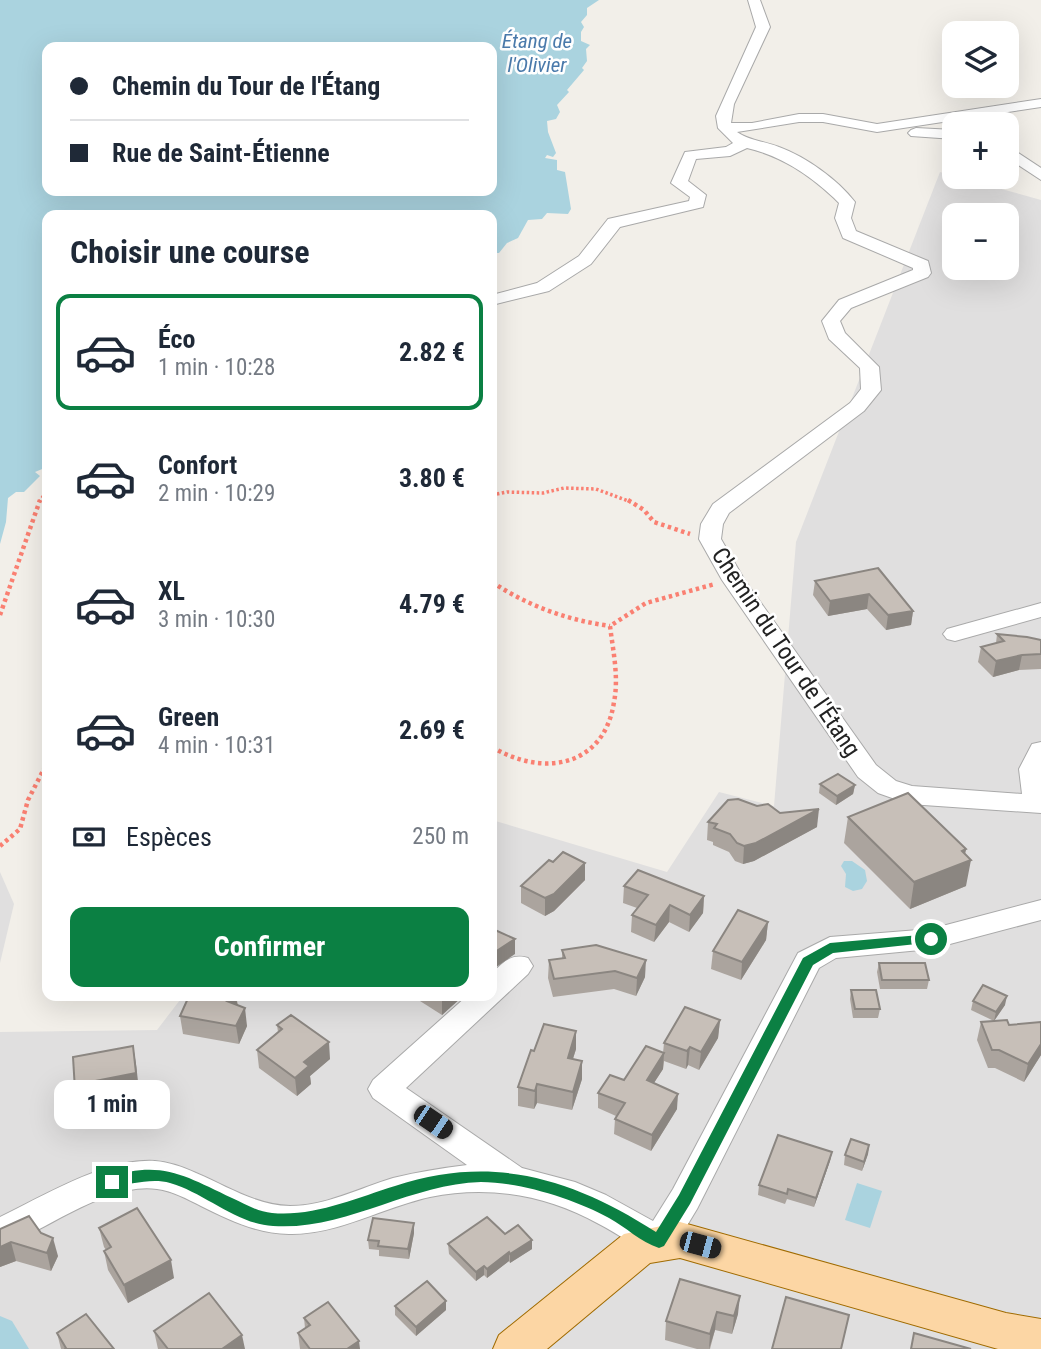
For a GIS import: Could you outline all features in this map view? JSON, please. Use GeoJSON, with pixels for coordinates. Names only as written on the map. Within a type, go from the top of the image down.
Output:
{"type":"FeatureCollection","features":[{"type":"Feature","properties":{"kind":"main road"},"geometry":{"type":"LineString","coordinates":[[515,1349],[639,1247],[680,1240],[1017,1340]]}},
{"type":"Feature","properties":{"kind":"street"},"geometry":{"type":"LineString","coordinates":[[754,0],[763,27],[727,104],[723,117],[725,128],[811,118],[942,134]]}},
{"type":"Feature","properties":{"kind":"street"},"geometry":{"type":"LineString","coordinates":[[877,128],[1041,103]]}},
{"type":"Feature","properties":{"kind":"street","name":"Chemin du Tour de l'Étang"},"geometry":{"type":"LineString","coordinates":[[725,128],[732,136],[745,142],[775,151],[834,188],[847,202],[843,218],[849,234],[922,265],[922,273],[845,304],[838,310],[831,321],[836,335],[869,367],[871,390],[857,407],[721,509],[712,524],[710,539],[733,580],[867,771],[887,787],[909,795],[933,799],[1039,804]]}},
{"type":"Feature","properties":{"kind":"street"},"geometry":{"type":"LineString","coordinates":[[497,299],[543,287],[585,260],[614,223],[697,204],[698,195],[679,183],[690,155],[730,151],[745,142]]}},
{"type":"Feature","properties":{"kind":"street"},"geometry":{"type":"LineString","coordinates":[[1019,160],[1041,176]]}},
{"type":"Feature","properties":{"kind":"street"},"geometry":{"type":"LineString","coordinates":[[955,634],[1041,610]]}},
{"type":"Feature","properties":{"kind":"street"},"geometry":{"type":"LineString","coordinates":[[1039,804],[1032,769],[1040,756]]}},
{"type":"Feature","properties":{"kind":"street"},"geometry":{"type":"LineString","coordinates":[[0,1233],[89,1190],[140,1176],[171,1177],[248,1213],[270,1220],[295,1220],[326,1214],[419,1185],[482,1176],[540,1185],[589,1202],[614,1213],[659,1242],[685,1199],[808,961],[830,948],[931,939],[1041,910]]}},
{"type":"Feature","properties":{"kind":"street"},"geometry":{"type":"LineString","coordinates":[[497,986],[518,966]]}},
{"type":"Feature","properties":{"kind":"street"},"geometry":{"type":"LineString","coordinates":[[481,1001],[384,1089],[513,1180]]}},
{"type":"Feature","properties":{"kind":"path"},"geometry":{"type":"LineString","coordinates":[[497,494],[543,493],[564,488],[596,489],[623,497],[645,510],[654,522],[710,539]]}},
{"type":"Feature","properties":{"kind":"path"},"geometry":{"type":"LineString","coordinates":[[0,615],[38,502],[42,497]]}},
{"type":"Feature","properties":{"kind":"path"},"geometry":{"type":"LineString","coordinates":[[497,586],[513,597],[575,622],[610,626],[626,611],[668,593],[733,580]]}},
{"type":"Feature","properties":{"kind":"path"},"geometry":{"type":"LineString","coordinates":[[497,751],[504,756],[545,765],[580,758],[600,735],[612,713],[614,658],[610,626]]}},
{"type":"Feature","properties":{"kind":"path"},"geometry":{"type":"LineString","coordinates":[[0,846],[20,828],[42,773]]}},
{"type":"Feature","properties":{"kind":"shaded area"},"geometry":{"type":"Polygon","coordinates":[[[940,172],[942,189],[1001,189],[1041,200],[1041,1349],[0,1349],[0,1032],[157,1030],[179,1001],[497,1001],[497,821],[667,872],[719,792],[774,806],[796,542],[940,172]]]}},
{"type":"Feature","properties":{"kind":"shaded area"},"geometry":{"type":"Polygon","coordinates":[[[0,872],[14,904],[0,963],[0,872]]]}},
{"type":"Feature","properties":{"kind":"water","name":"Étang de l'Olivier"},"geometry":{"type":"Polygon","coordinates":[[[0,0],[599,0],[587,8],[587,15],[581,22],[584,27],[581,41],[590,45],[586,49],[587,61],[582,68],[584,70],[557,105],[560,112],[556,119],[547,121],[556,153],[553,157],[547,155],[545,158],[557,160],[557,170],[565,172],[571,209],[568,214],[547,213],[542,219],[528,220],[518,238],[507,243],[499,253],[497,210],[42,210],[42,469],[35,472],[40,476],[24,492],[16,492],[8,498],[6,522],[0,544],[0,0]]]}},
{"type":"Feature","properties":{"kind":"water"},"geometry":{"type":"Polygon","coordinates":[[[844,861],[852,861],[865,870],[867,881],[862,889],[853,891],[845,887],[846,874],[841,866],[844,861]]]}},
{"type":"Feature","properties":{"kind":"water"},"geometry":{"type":"Polygon","coordinates":[[[857,1183],[882,1191],[870,1228],[845,1220],[857,1183]]]}},
{"type":"Feature","properties":{"kind":"building"},"geometry":{"type":"Polygon","coordinates":[[[878,568],[913,611],[888,615],[869,594],[830,601],[815,581],[878,568]]]}},
{"type":"Feature","properties":{"kind":"building"},"geometry":{"type":"Polygon","coordinates":[[[997,634],[1041,640],[1041,654],[996,661],[981,647],[1004,641],[997,634]]]}},
{"type":"Feature","properties":{"kind":"building"},"geometry":{"type":"Polygon","coordinates":[[[838,774],[855,785],[837,796],[820,784],[838,774]]]}},
{"type":"Feature","properties":{"kind":"building"},"geometry":{"type":"Polygon","coordinates":[[[908,793],[966,849],[962,851],[971,860],[914,882],[848,817],[908,793]]]}},
{"type":"Feature","properties":{"kind":"building"},"geometry":{"type":"Polygon","coordinates":[[[738,799],[757,806],[768,804],[780,813],[819,809],[756,843],[744,846],[737,843],[730,834],[714,828],[717,824],[708,822],[728,800],[738,799]]]}},
{"type":"Feature","properties":{"kind":"building"},"geometry":{"type":"Polygon","coordinates":[[[563,852],[585,863],[554,894],[545,898],[521,886],[549,860],[553,862],[563,852]]]}},
{"type":"Feature","properties":{"kind":"building"},"geometry":{"type":"Polygon","coordinates":[[[638,870],[704,896],[690,915],[670,905],[656,925],[632,915],[648,895],[624,886],[638,870]]]}},
{"type":"Feature","properties":{"kind":"building"},"geometry":{"type":"Polygon","coordinates":[[[738,910],[768,922],[742,962],[713,951],[738,910]]]}},
{"type":"Feature","properties":{"kind":"building"},"geometry":{"type":"Polygon","coordinates":[[[497,931],[515,939],[497,951],[497,931]]]}},
{"type":"Feature","properties":{"kind":"building"},"geometry":{"type":"Polygon","coordinates":[[[596,945],[646,960],[637,978],[615,971],[554,979],[549,960],[565,958],[562,950],[596,945]]]}},
{"type":"Feature","properties":{"kind":"building"},"geometry":{"type":"Polygon","coordinates":[[[879,963],[925,963],[929,980],[882,980],[879,963]]]}},
{"type":"Feature","properties":{"kind":"building"},"geometry":{"type":"Polygon","coordinates":[[[983,985],[1007,996],[996,1012],[973,1001],[983,985]]]}},
{"type":"Feature","properties":{"kind":"building"},"geometry":{"type":"Polygon","coordinates":[[[851,990],[876,990],[880,1009],[855,1009],[851,990]]]}},
{"type":"Feature","properties":{"kind":"building"},"geometry":{"type":"Polygon","coordinates":[[[187,1001],[227,1001],[245,1008],[236,1026],[180,1016],[187,1001]]]}},
{"type":"Feature","properties":{"kind":"building"},"geometry":{"type":"Polygon","coordinates":[[[685,1007],[720,1020],[701,1052],[690,1047],[687,1051],[664,1043],[685,1007]]]}},
{"type":"Feature","properties":{"kind":"building"},"geometry":{"type":"Polygon","coordinates":[[[291,1015],[329,1042],[304,1062],[309,1066],[295,1078],[257,1050],[282,1029],[277,1025],[291,1015]]]}},
{"type":"Feature","properties":{"kind":"building"},"geometry":{"type":"Polygon","coordinates":[[[1007,1020],[1009,1025],[1041,1022],[1041,1044],[1028,1064],[999,1050],[992,1050],[981,1022],[1007,1020]]]}},
{"type":"Feature","properties":{"kind":"building"},"geometry":{"type":"Polygon","coordinates":[[[544,1024],[576,1031],[568,1058],[582,1061],[573,1092],[537,1084],[535,1091],[518,1087],[544,1024]]]}},
{"type":"Feature","properties":{"kind":"building"},"geometry":{"type":"Polygon","coordinates":[[[133,1046],[136,1073],[95,1081],[96,1086],[75,1090],[73,1057],[133,1046]]]}},
{"type":"Feature","properties":{"kind":"building"},"geometry":{"type":"Polygon","coordinates":[[[646,1046],[664,1053],[647,1080],[678,1094],[652,1135],[615,1119],[625,1103],[598,1093],[610,1075],[624,1080],[646,1046]]]}},
{"type":"Feature","properties":{"kind":"building"},"geometry":{"type":"Polygon","coordinates":[[[778,1135],[832,1152],[816,1198],[788,1189],[787,1194],[759,1185],[778,1135]]]}},
{"type":"Feature","properties":{"kind":"building"},"geometry":{"type":"Polygon","coordinates":[[[851,1139],[869,1145],[864,1162],[845,1155],[851,1139]]]}},
{"type":"Feature","properties":{"kind":"building"},"geometry":{"type":"Polygon","coordinates":[[[137,1208],[171,1260],[124,1285],[104,1251],[111,1247],[99,1228],[137,1208]]]}},
{"type":"Feature","properties":{"kind":"building"},"geometry":{"type":"Polygon","coordinates":[[[29,1216],[41,1233],[53,1238],[47,1253],[11,1242],[0,1247],[0,1229],[29,1216]]]}},
{"type":"Feature","properties":{"kind":"building"},"geometry":{"type":"Polygon","coordinates":[[[487,1217],[505,1234],[518,1225],[532,1240],[510,1254],[509,1252],[487,1269],[484,1266],[476,1272],[448,1244],[487,1217]]]}},
{"type":"Feature","properties":{"kind":"building"},"geometry":{"type":"Polygon","coordinates":[[[373,1218],[414,1223],[408,1249],[378,1246],[379,1241],[368,1240],[373,1218]]]}},
{"type":"Feature","properties":{"kind":"building"},"geometry":{"type":"Polygon","coordinates":[[[680,1279],[740,1296],[734,1316],[717,1312],[710,1334],[666,1321],[680,1279]]]}},
{"type":"Feature","properties":{"kind":"building"},"geometry":{"type":"Polygon","coordinates":[[[427,1281],[446,1301],[416,1327],[395,1306],[427,1281]]]}},
{"type":"Feature","properties":{"kind":"building"},"geometry":{"type":"Polygon","coordinates":[[[209,1293],[242,1335],[222,1349],[168,1349],[154,1331],[209,1293]]]}},
{"type":"Feature","properties":{"kind":"building"},"geometry":{"type":"Polygon","coordinates":[[[786,1297],[849,1315],[841,1349],[772,1349],[786,1297]]]}},
{"type":"Feature","properties":{"kind":"building"},"geometry":{"type":"Polygon","coordinates":[[[328,1302],[359,1341],[347,1349],[310,1349],[298,1333],[310,1325],[304,1318],[328,1302]]]}},
{"type":"Feature","properties":{"kind":"building"},"geometry":{"type":"Polygon","coordinates":[[[86,1314],[114,1349],[65,1349],[57,1333],[86,1314]]]}},
{"type":"Feature","properties":{"kind":"building"},"geometry":{"type":"Polygon","coordinates":[[[914,1333],[971,1349],[911,1349],[914,1333]]]}},
{"type":"Feature","properties":{"kind":"waterway"},"geometry":{"type":"LineString","coordinates":[[0,1331],[12,1349]]}},
{"type":"Feature","properties":{"kind":"route"},"geometry":{"type":"LineString","coordinates":[[112,1182],[140,1176],[171,1177],[248,1213],[270,1220],[295,1220],[359,1205],[419,1185],[482,1176],[540,1185],[577,1197],[614,1213],[659,1242],[685,1199],[808,961],[830,948],[931,939]]}}]}
